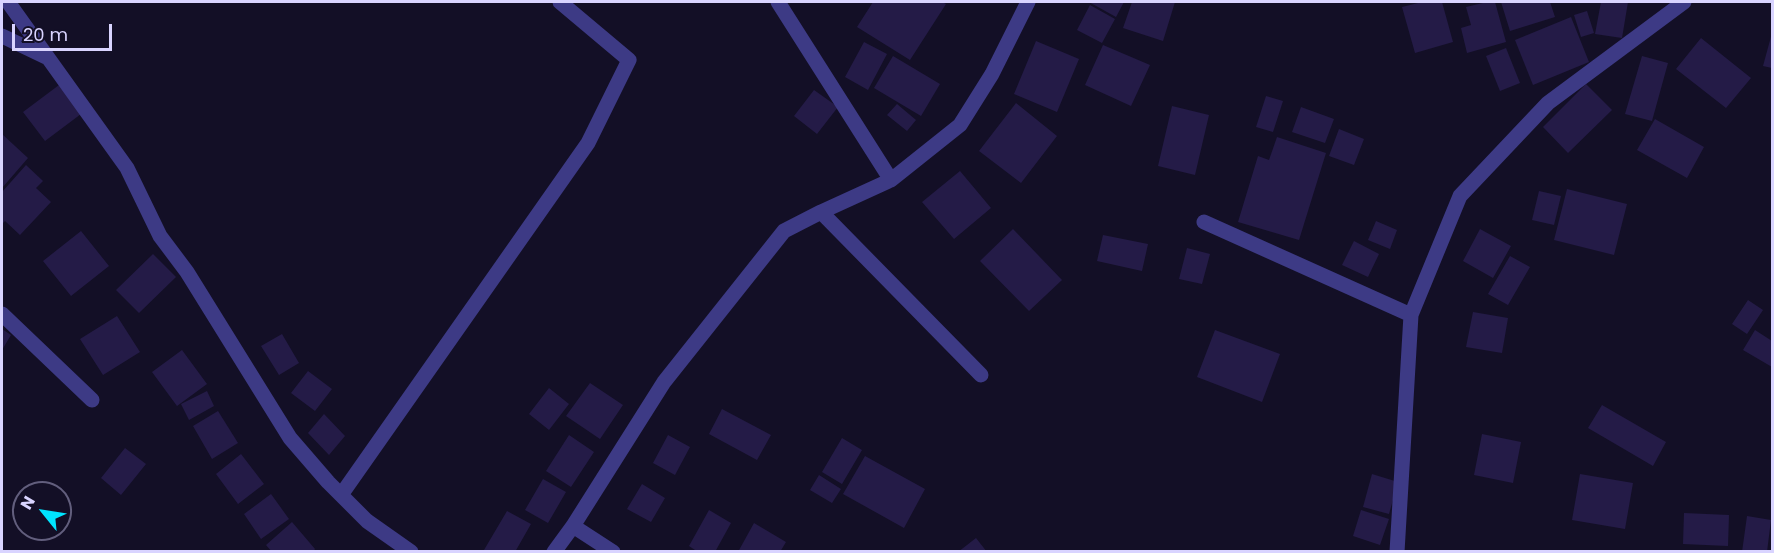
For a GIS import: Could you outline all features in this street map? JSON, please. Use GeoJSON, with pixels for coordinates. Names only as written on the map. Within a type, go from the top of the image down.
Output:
{"type":"FeatureCollection","features":[{"type":"Feature","properties":{"kind":"street"},"geometry":{"type":"LineString","coordinates":[[8,2],[127,168],[160,236],[187,272],[290,438],[367,521],[411,552]]}},
{"type":"Feature","properties":{"kind":"street"},"geometry":{"type":"LineString","coordinates":[[341,495],[588,143],[629,60],[560,2]]}},
{"type":"Feature","properties":{"kind":"street"},"geometry":{"type":"LineString","coordinates":[[778,2],[891,180]]}},
{"type":"Feature","properties":{"kind":"street"},"geometry":{"type":"LineString","coordinates":[[554,552],[573,526],[664,382],[784,231],[891,180],[960,125],[992,74],[1028,2]]}},
{"type":"Feature","properties":{"kind":"street"},"geometry":{"type":"LineString","coordinates":[[1397,552],[1411,315],[1460,195],[1548,104],[1684,2]]}},
{"type":"Feature","properties":{"kind":"street"},"geometry":{"type":"LineString","coordinates":[[2,36],[48,58]]}},
{"type":"Feature","properties":{"kind":"street"},"geometry":{"type":"LineString","coordinates":[[821,212],[981,375]]}},
{"type":"Feature","properties":{"kind":"street"},"geometry":{"type":"LineString","coordinates":[[1203,222],[1411,315]]}},
{"type":"Feature","properties":{"kind":"street"},"geometry":{"type":"LineString","coordinates":[[2,314],[92,400]]}},
{"type":"Feature","properties":{"kind":"street"},"geometry":{"type":"LineString","coordinates":[[573,526],[613,552]]}},
{"type":"Feature","properties":{"kind":"building"},"geometry":{"type":"Polygon","coordinates":[[[873,2],[942,2],[946,4],[910,60],[857,27],[873,2]]]}},
{"type":"Feature","properties":{"kind":"building"},"geometry":{"type":"Polygon","coordinates":[[[1089,2],[1124,2],[1116,17],[1089,2]]]}},
{"type":"Feature","properties":{"kind":"building"},"geometry":{"type":"Polygon","coordinates":[[[1132,2],[1175,2],[1163,41],[1123,28],[1132,2]]]}},
{"type":"Feature","properties":{"kind":"building"},"geometry":{"type":"Polygon","coordinates":[[[1422,2],[1442,2],[1453,42],[1415,53],[1402,7],[1422,2]]]}},
{"type":"Feature","properties":{"kind":"building"},"geometry":{"type":"Polygon","coordinates":[[[1495,2],[1506,42],[1467,53],[1461,28],[1471,25],[1466,7],[1495,2]]]}},
{"type":"Feature","properties":{"kind":"building"},"geometry":{"type":"Polygon","coordinates":[[[1501,2],[1550,2],[1555,17],[1510,31],[1501,2]]]}},
{"type":"Feature","properties":{"kind":"building"},"geometry":{"type":"Polygon","coordinates":[[[1601,2],[1628,2],[1622,38],[1595,34],[1601,2]]]}},
{"type":"Feature","properties":{"kind":"building"},"geometry":{"type":"Polygon","coordinates":[[[1090,5],[1115,19],[1102,43],[1077,30],[1090,5]]]}},
{"type":"Feature","properties":{"kind":"building"},"geometry":{"type":"Polygon","coordinates":[[[1587,11],[1594,33],[1581,37],[1574,15],[1587,11]]]}},
{"type":"Feature","properties":{"kind":"building"},"geometry":{"type":"Polygon","coordinates":[[[1571,17],[1589,62],[1533,85],[1515,40],[1571,17]]]}},
{"type":"Feature","properties":{"kind":"building"},"geometry":{"type":"Polygon","coordinates":[[[1772,33],[1772,68],[1763,66],[1772,33]]]}},
{"type":"Feature","properties":{"kind":"building"},"geometry":{"type":"Polygon","coordinates":[[[1701,38],[1751,78],[1726,108],[1676,69],[1701,38]]]}},
{"type":"Feature","properties":{"kind":"building"},"geometry":{"type":"Polygon","coordinates":[[[1036,41],[1079,59],[1057,112],[1014,94],[1036,41]]]}},
{"type":"Feature","properties":{"kind":"building"},"geometry":{"type":"Polygon","coordinates":[[[864,42],[887,54],[868,90],[845,77],[864,42]]]}},
{"type":"Feature","properties":{"kind":"building"},"geometry":{"type":"Polygon","coordinates":[[[1103,45],[1150,65],[1131,106],[1085,85],[1103,45]]]}},
{"type":"Feature","properties":{"kind":"building"},"geometry":{"type":"Polygon","coordinates":[[[1506,48],[1520,83],[1500,91],[1486,56],[1506,48]]]}},
{"type":"Feature","properties":{"kind":"building"},"geometry":{"type":"Polygon","coordinates":[[[893,56],[940,84],[921,116],[874,88],[893,56]]]}},
{"type":"Feature","properties":{"kind":"building"},"geometry":{"type":"Polygon","coordinates":[[[1642,56],[1668,63],[1652,121],[1625,114],[1642,56]]]}},
{"type":"Feature","properties":{"kind":"building"},"geometry":{"type":"Polygon","coordinates":[[[1586,84],[1612,110],[1568,153],[1543,127],[1586,84]]]}},
{"type":"Feature","properties":{"kind":"building"},"geometry":{"type":"Polygon","coordinates":[[[59,85],[81,114],[45,141],[23,112],[59,85]]]}},
{"type":"Feature","properties":{"kind":"building"},"geometry":{"type":"Polygon","coordinates":[[[814,90],[838,107],[817,134],[794,116],[814,90]]]}},
{"type":"Feature","properties":{"kind":"building"},"geometry":{"type":"Polygon","coordinates":[[[1266,96],[1283,101],[1273,132],[1256,127],[1266,96]]]}},
{"type":"Feature","properties":{"kind":"building"},"geometry":{"type":"Polygon","coordinates":[[[1016,103],[1057,136],[1021,183],[979,151],[1016,103]]]}},
{"type":"Feature","properties":{"kind":"building"},"geometry":{"type":"Polygon","coordinates":[[[897,104],[916,120],[907,131],[887,115],[897,104]]]}},
{"type":"Feature","properties":{"kind":"building"},"geometry":{"type":"Polygon","coordinates":[[[1172,106],[1209,115],[1195,175],[1158,166],[1172,106]]]}},
{"type":"Feature","properties":{"kind":"building"},"geometry":{"type":"Polygon","coordinates":[[[1301,107],[1334,119],[1325,143],[1292,132],[1301,107]]]}},
{"type":"Feature","properties":{"kind":"building"},"geometry":{"type":"Polygon","coordinates":[[[1655,119],[1704,147],[1687,178],[1637,150],[1655,119]]]}},
{"type":"Feature","properties":{"kind":"building"},"geometry":{"type":"Polygon","coordinates":[[[1339,129],[1364,139],[1354,165],[1329,156],[1339,129]]]}},
{"type":"Feature","properties":{"kind":"building"},"geometry":{"type":"Polygon","coordinates":[[[2,134],[28,158],[2,188],[2,134]]]}},
{"type":"Feature","properties":{"kind":"building"},"geometry":{"type":"Polygon","coordinates":[[[1277,137],[1326,153],[1299,240],[1238,222],[1258,156],[1269,160],[1277,137]]]}},
{"type":"Feature","properties":{"kind":"building"},"geometry":{"type":"Polygon","coordinates":[[[26,165],[43,181],[36,188],[51,202],[20,235],[5,221],[2,224],[2,192],[26,165]]]}},
{"type":"Feature","properties":{"kind":"building"},"geometry":{"type":"Polygon","coordinates":[[[960,171],[991,208],[954,239],[922,202],[960,171]]]}},
{"type":"Feature","properties":{"kind":"building"},"geometry":{"type":"Polygon","coordinates":[[[1567,189],[1627,204],[1614,255],[1554,240],[1567,189]]]}},
{"type":"Feature","properties":{"kind":"building"},"geometry":{"type":"Polygon","coordinates":[[[1539,191],[1561,196],[1554,225],[1532,220],[1539,191]]]}},
{"type":"Feature","properties":{"kind":"building"},"geometry":{"type":"Polygon","coordinates":[[[1376,221],[1397,230],[1390,249],[1368,240],[1376,221]]]}},
{"type":"Feature","properties":{"kind":"building"},"geometry":{"type":"Polygon","coordinates":[[[1013,229],[1062,280],[1029,311],[980,261],[1013,229]]]}},
{"type":"Feature","properties":{"kind":"building"},"geometry":{"type":"Polygon","coordinates":[[[1480,229],[1511,246],[1493,278],[1463,261],[1480,229]]]}},
{"type":"Feature","properties":{"kind":"building"},"geometry":{"type":"Polygon","coordinates":[[[81,231],[109,266],[71,296],[43,261],[81,231]]]}},
{"type":"Feature","properties":{"kind":"building"},"geometry":{"type":"Polygon","coordinates":[[[1103,235],[1148,244],[1142,271],[1097,261],[1103,235]]]}},
{"type":"Feature","properties":{"kind":"building"},"geometry":{"type":"Polygon","coordinates":[[[1354,241],[1379,254],[1368,277],[1342,265],[1354,241]]]}},
{"type":"Feature","properties":{"kind":"building"},"geometry":{"type":"Polygon","coordinates":[[[1187,248],[1210,254],[1202,284],[1179,279],[1187,248]]]}},
{"type":"Feature","properties":{"kind":"building"},"geometry":{"type":"Polygon","coordinates":[[[153,254],[176,277],[139,313],[116,290],[153,254]]]}},
{"type":"Feature","properties":{"kind":"building"},"geometry":{"type":"Polygon","coordinates":[[[1510,256],[1530,267],[1508,305],[1488,294],[1510,256]]]}},
{"type":"Feature","properties":{"kind":"building"},"geometry":{"type":"Polygon","coordinates":[[[1748,300],[1763,310],[1747,334],[1732,324],[1748,300]]]}},
{"type":"Feature","properties":{"kind":"building"},"geometry":{"type":"Polygon","coordinates":[[[1473,312],[1508,318],[1502,353],[1466,347],[1473,312]]]}},
{"type":"Feature","properties":{"kind":"building"},"geometry":{"type":"Polygon","coordinates":[[[117,316],[140,352],[103,375],[80,339],[117,316]]]}},
{"type":"Feature","properties":{"kind":"building"},"geometry":{"type":"Polygon","coordinates":[[[2,329],[11,335],[2,350],[2,329]]]}},
{"type":"Feature","properties":{"kind":"building"},"geometry":{"type":"Polygon","coordinates":[[[1215,330],[1280,354],[1262,402],[1197,377],[1215,330]]]}},
{"type":"Feature","properties":{"kind":"building"},"geometry":{"type":"Polygon","coordinates":[[[1755,330],[1772,341],[1772,367],[1743,350],[1755,330]]]}},
{"type":"Feature","properties":{"kind":"building"},"geometry":{"type":"Polygon","coordinates":[[[282,334],[299,363],[279,375],[261,346],[282,334]]]}},
{"type":"Feature","properties":{"kind":"building"},"geometry":{"type":"Polygon","coordinates":[[[182,350],[207,384],[177,406],[152,372],[182,350]]]}},
{"type":"Feature","properties":{"kind":"building"},"geometry":{"type":"Polygon","coordinates":[[[308,371],[332,389],[315,411],[291,393],[308,371]]]}},
{"type":"Feature","properties":{"kind":"building"},"geometry":{"type":"Polygon","coordinates":[[[590,383],[623,405],[600,439],[566,416],[590,383]]]}},
{"type":"Feature","properties":{"kind":"building"},"geometry":{"type":"Polygon","coordinates":[[[549,388],[569,404],[549,430],[529,414],[549,388]]]}},
{"type":"Feature","properties":{"kind":"building"},"geometry":{"type":"Polygon","coordinates":[[[207,391],[214,406],[189,420],[181,404],[207,391]]]}},
{"type":"Feature","properties":{"kind":"building"},"geometry":{"type":"Polygon","coordinates":[[[1602,405],[1666,442],[1653,466],[1588,428],[1602,405]]]}},
{"type":"Feature","properties":{"kind":"building"},"geometry":{"type":"Polygon","coordinates":[[[722,409],[771,435],[757,460],[709,434],[722,409]]]}},
{"type":"Feature","properties":{"kind":"building"},"geometry":{"type":"Polygon","coordinates":[[[218,411],[238,443],[212,459],[193,426],[218,411]]]}},
{"type":"Feature","properties":{"kind":"building"},"geometry":{"type":"Polygon","coordinates":[[[324,414],[345,436],[329,455],[308,433],[324,414]]]}},
{"type":"Feature","properties":{"kind":"building"},"geometry":{"type":"Polygon","coordinates":[[[1482,434],[1521,442],[1513,483],[1474,475],[1482,434]]]}},
{"type":"Feature","properties":{"kind":"building"},"geometry":{"type":"Polygon","coordinates":[[[569,435],[594,452],[571,487],[546,471],[569,435]]]}},
{"type":"Feature","properties":{"kind":"building"},"geometry":{"type":"Polygon","coordinates":[[[668,435],[690,447],[675,475],[653,463],[668,435]]]}},
{"type":"Feature","properties":{"kind":"building"},"geometry":{"type":"Polygon","coordinates":[[[842,438],[862,450],[842,484],[822,472],[842,438]]]}},
{"type":"Feature","properties":{"kind":"building"},"geometry":{"type":"Polygon","coordinates":[[[125,448],[146,464],[121,495],[101,478],[125,448]]]}},
{"type":"Feature","properties":{"kind":"building"},"geometry":{"type":"Polygon","coordinates":[[[241,454],[264,484],[238,504],[216,474],[241,454]]]}},
{"type":"Feature","properties":{"kind":"building"},"geometry":{"type":"Polygon","coordinates":[[[865,456],[925,489],[904,528],[843,494],[865,456]]]}},
{"type":"Feature","properties":{"kind":"building"},"geometry":{"type":"Polygon","coordinates":[[[1372,474],[1398,482],[1389,514],[1363,507],[1372,474]]]}},
{"type":"Feature","properties":{"kind":"building"},"geometry":{"type":"Polygon","coordinates":[[[1580,474],[1633,483],[1625,529],[1572,520],[1580,474]]]}},
{"type":"Feature","properties":{"kind":"building"},"geometry":{"type":"Polygon","coordinates":[[[819,475],[841,489],[832,503],[810,490],[819,475]]]}},
{"type":"Feature","properties":{"kind":"building"},"geometry":{"type":"Polygon","coordinates":[[[543,479],[566,492],[548,523],[525,510],[543,479]]]}},
{"type":"Feature","properties":{"kind":"building"},"geometry":{"type":"Polygon","coordinates":[[[642,484],[665,498],[651,522],[627,509],[642,484]]]}},
{"type":"Feature","properties":{"kind":"building"},"geometry":{"type":"Polygon","coordinates":[[[271,494],[289,519],[261,539],[244,514],[271,494]]]}},
{"type":"Feature","properties":{"kind":"building"},"geometry":{"type":"Polygon","coordinates":[[[709,510],[731,523],[715,552],[698,552],[689,546],[709,510]]]}},
{"type":"Feature","properties":{"kind":"building"},"geometry":{"type":"Polygon","coordinates":[[[1361,510],[1389,519],[1380,545],[1353,536],[1361,510]]]}},
{"type":"Feature","properties":{"kind":"building"},"geometry":{"type":"Polygon","coordinates":[[[507,511],[531,524],[515,552],[487,552],[484,550],[507,511]]]}},
{"type":"Feature","properties":{"kind":"building"},"geometry":{"type":"Polygon","coordinates":[[[1684,513],[1729,515],[1728,546],[1683,544],[1684,513]]]}},
{"type":"Feature","properties":{"kind":"building"},"geometry":{"type":"Polygon","coordinates":[[[1747,516],[1771,520],[1767,552],[1742,552],[1747,516]]]}},
{"type":"Feature","properties":{"kind":"building"},"geometry":{"type":"Polygon","coordinates":[[[292,522],[315,549],[313,552],[272,552],[266,545],[292,522]]]}},
{"type":"Feature","properties":{"kind":"building"},"geometry":{"type":"Polygon","coordinates":[[[754,523],[786,542],[780,552],[738,552],[754,523]]]}},
{"type":"Feature","properties":{"kind":"building"},"geometry":{"type":"Polygon","coordinates":[[[976,538],[987,552],[958,552],[976,538]]]}}]}
